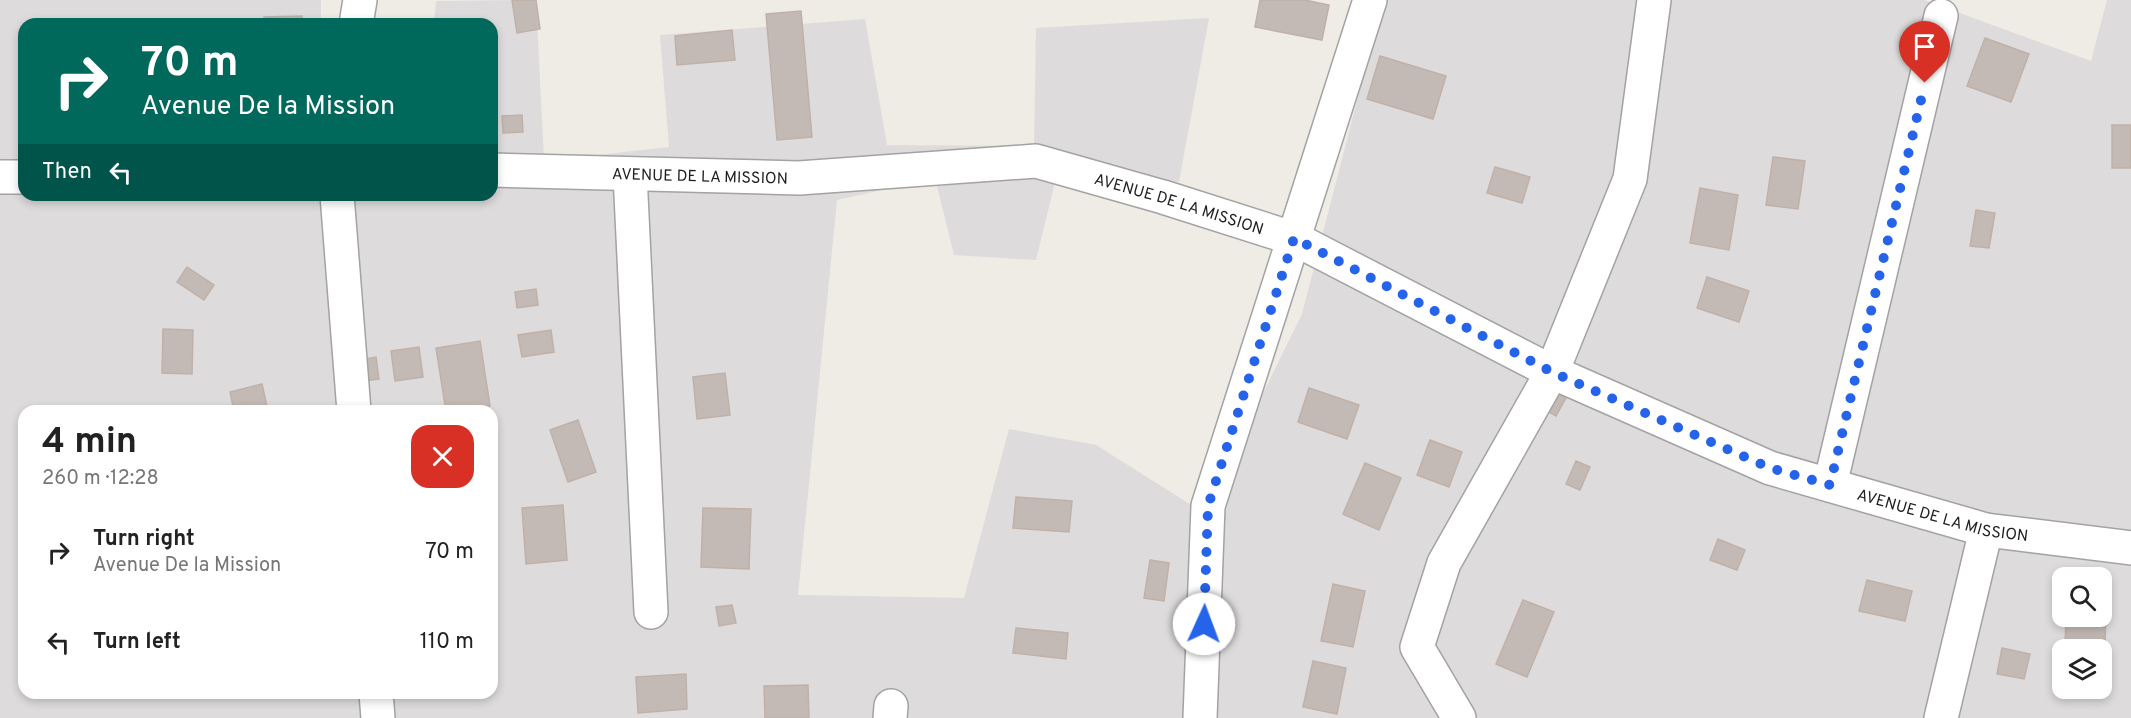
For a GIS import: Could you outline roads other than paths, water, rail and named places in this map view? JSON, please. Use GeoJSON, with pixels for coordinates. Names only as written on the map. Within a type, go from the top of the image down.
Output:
{"type":"FeatureCollection","features":[{"type":"Feature","properties":{"kind":"street"},"geometry":{"type":"LineString","coordinates":[[357,18],[360,0]]}},
{"type":"Feature","properties":{"kind":"street"},"geometry":{"type":"LineString","coordinates":[[1200,718],[1208,506],[1370,0]]}},
{"type":"Feature","properties":{"kind":"street"},"geometry":{"type":"LineString","coordinates":[[1459,718],[1417,647],[1444,563],[1552,372],[1630,179],[1654,0]]}},
{"type":"Feature","properties":{"kind":"street"},"geometry":{"type":"LineString","coordinates":[[1830,485],[1941,16]]}},
{"type":"Feature","properties":{"kind":"street","name":"AVENUE DE LA MISSION"},"geometry":{"type":"LineString","coordinates":[[498,170],[799,178],[1036,162],[1163,197],[1294,238],[1552,372],[1770,468],[1986,530],[2131,548]]}},
{"type":"Feature","properties":{"kind":"street"},"geometry":{"type":"LineString","coordinates":[[630,174],[651,612]]}},
{"type":"Feature","properties":{"kind":"street"},"geometry":{"type":"LineString","coordinates":[[0,177],[18,177]]}},
{"type":"Feature","properties":{"kind":"street"},"geometry":{"type":"LineString","coordinates":[[337,201],[354,405]]}},
{"type":"Feature","properties":{"kind":"street"},"geometry":{"type":"LineString","coordinates":[[1941,718],[1986,530]]}},
{"type":"Feature","properties":{"kind":"street"},"geometry":{"type":"LineString","coordinates":[[376,699],[378,718]]}}]}
